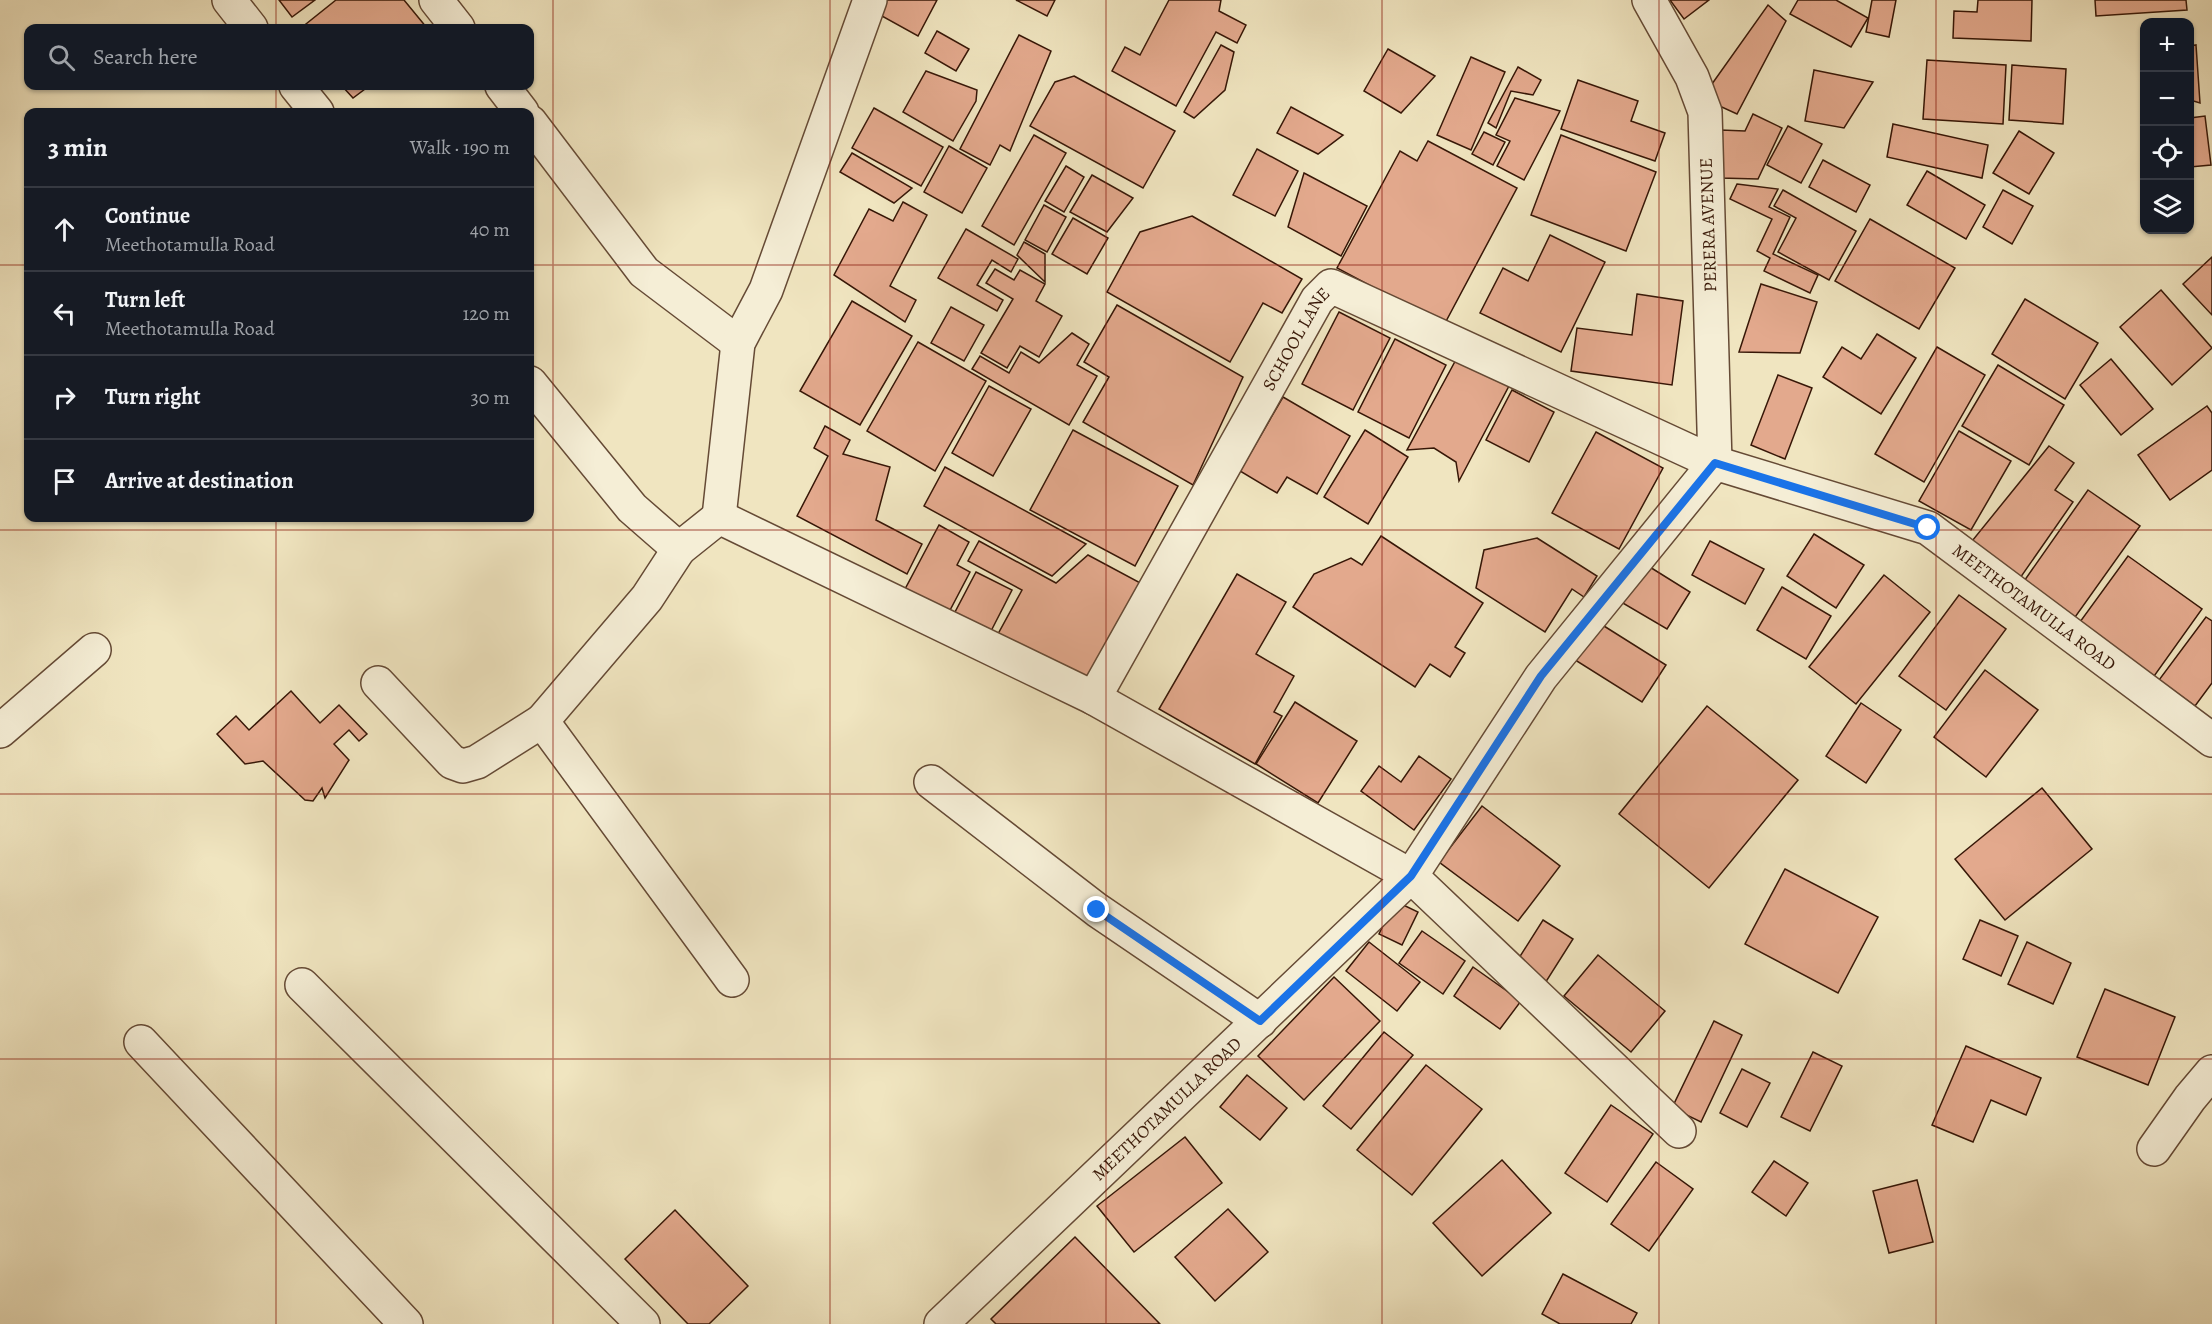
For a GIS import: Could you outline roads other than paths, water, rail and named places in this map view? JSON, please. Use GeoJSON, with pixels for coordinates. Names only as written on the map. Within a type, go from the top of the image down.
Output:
{"type":"FeatureCollection","features":[{"type":"Feature","properties":{"kind":"street"},"geometry":{"type":"LineString","coordinates":[[229,0],[248,24]]}},
{"type":"Feature","properties":{"kind":"street"},"geometry":{"type":"LineString","coordinates":[[436,0],[455,24]]}},
{"type":"Feature","properties":{"kind":"street"},"geometry":{"type":"LineString","coordinates":[[378,683],[452,762],[463,766],[477,762],[542,721],[647,598],[679,549],[720,517],[738,343],[766,290],[870,0]]}},
{"type":"Feature","properties":{"kind":"street","name":"PERERA AVENUE"},"geometry":{"type":"LineString","coordinates":[[1649,0],[1692,77],[1705,112],[1715,463]]}},
{"type":"Feature","properties":{"kind":"street"},"geometry":{"type":"LineString","coordinates":[[299,90],[314,108]]}},
{"type":"Feature","properties":{"kind":"street"},"geometry":{"type":"LineString","coordinates":[[505,90],[519,108]]}},
{"type":"Feature","properties":{"kind":"street"},"geometry":{"type":"LineString","coordinates":[[534,127],[644,272],[738,343]]}},
{"type":"Feature","properties":{"kind":"street","name":"SCHOOL LANE"},"geometry":{"type":"LineString","coordinates":[[1094,699],[1317,300],[1331,286],[1715,463]]}},
{"type":"Feature","properties":{"kind":"street"},"geometry":{"type":"LineString","coordinates":[[534,388],[632,508],[679,549]]}},
{"type":"Feature","properties":{"kind":"street","name":"MEETHOTAMULLA ROAD"},"geometry":{"type":"LineString","coordinates":[[941,1324],[1411,876],[1541,676],[1715,463],[1928,528],[2212,740]]}},
{"type":"Feature","properties":{"kind":"street"},"geometry":{"type":"LineString","coordinates":[[720,517],[1094,699],[1411,876],[1679,1131]]}},
{"type":"Feature","properties":{"kind":"street"},"geometry":{"type":"LineString","coordinates":[[0,731],[94,650]]}},
{"type":"Feature","properties":{"kind":"street"},"geometry":{"type":"LineString","coordinates":[[542,721],[732,980]]}},
{"type":"Feature","properties":{"kind":"street"},"geometry":{"type":"LineString","coordinates":[[931,782],[1097,910],[1260,1021]]}},
{"type":"Feature","properties":{"kind":"street"},"geometry":{"type":"LineString","coordinates":[[302,985],[643,1324]]}},
{"type":"Feature","properties":{"kind":"street"},"geometry":{"type":"LineString","coordinates":[[141,1042],[406,1324]]}},
{"type":"Feature","properties":{"kind":"street"},"geometry":{"type":"LineString","coordinates":[[2154,1149],[2190,1098],[2212,1072]]}}]}
